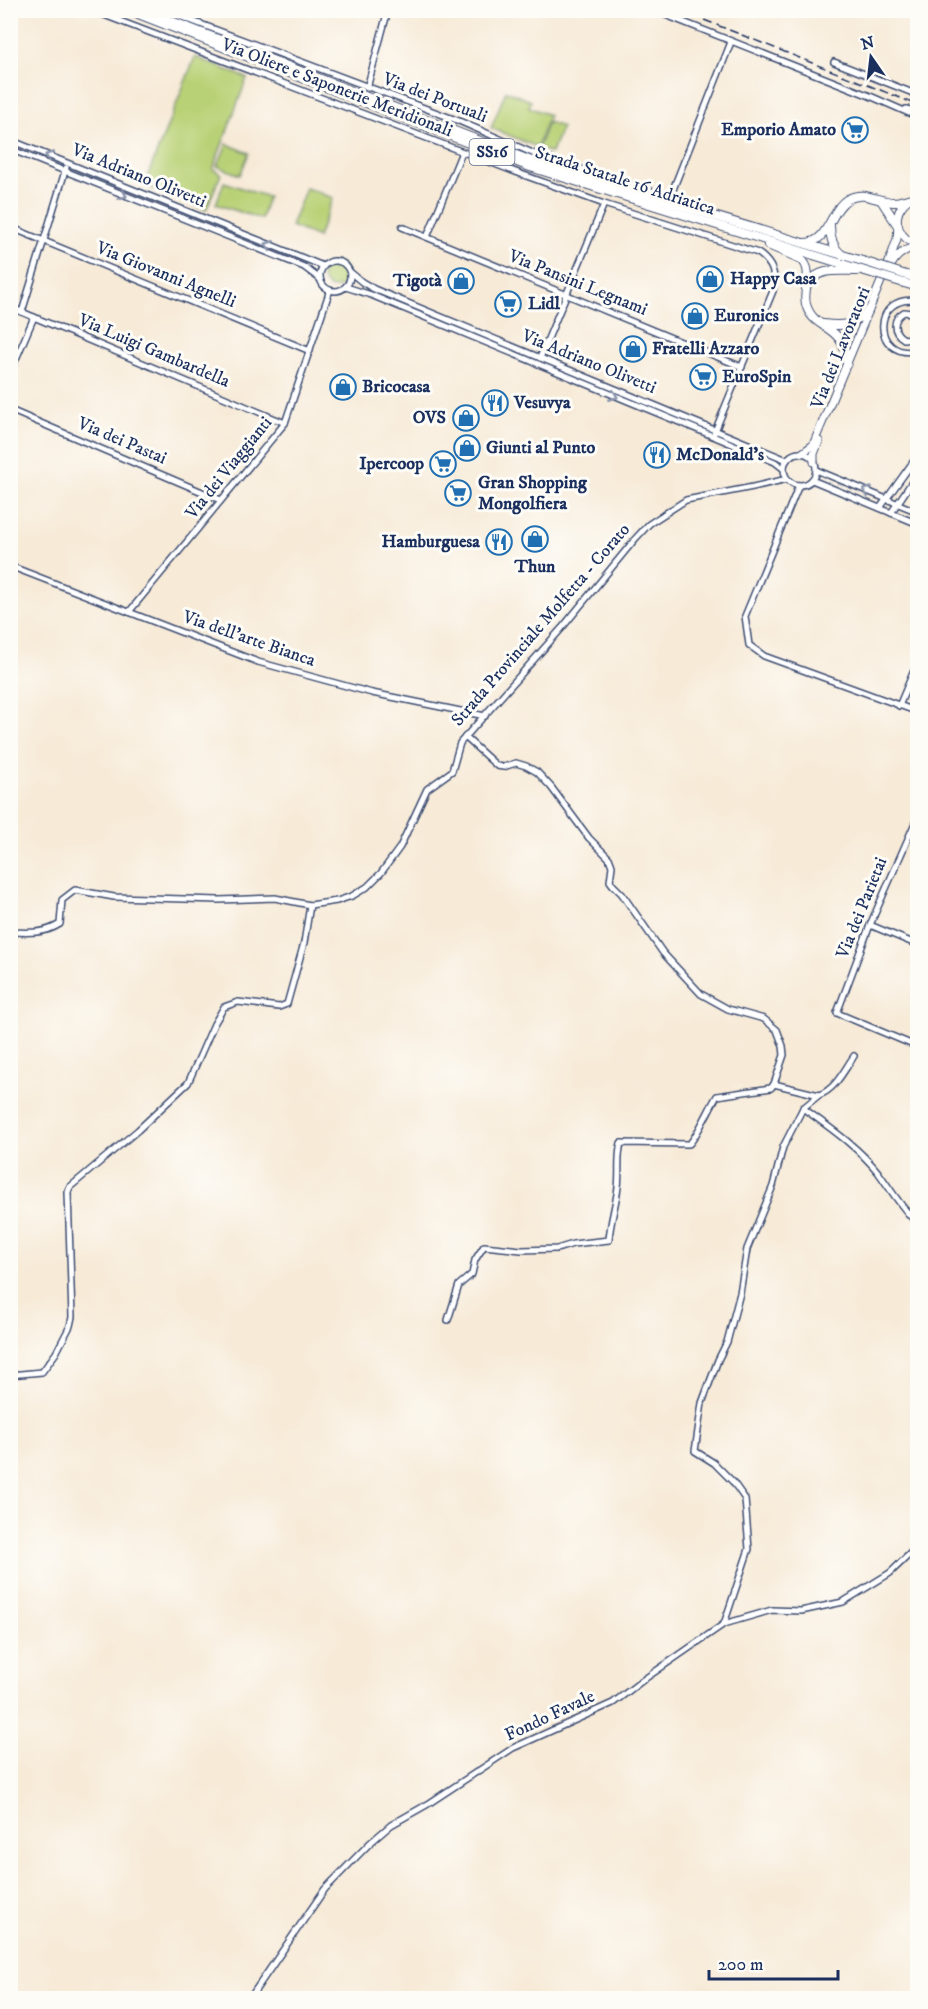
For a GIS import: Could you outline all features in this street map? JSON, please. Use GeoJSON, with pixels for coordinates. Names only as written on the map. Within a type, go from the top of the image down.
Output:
{"type":"FeatureCollection","features":[{"type":"Feature","properties":{"kind":"highway","name":"Strada Statale 16 Adriatica"},"geometry":{"type":"LineString","coordinates":[[128,10],[530,167],[747,235],[867,267],[905,279],[918,287]]}},
{"type":"Feature","properties":{"kind":"highway","name":"Strada Statale 16 Adriatica"},"geometry":{"type":"LineString","coordinates":[[144,10],[529,160],[843,256],[867,267]]}},
{"type":"Feature","properties":{"kind":"highway"},"geometry":{"type":"LineString","coordinates":[[790,241],[813,242],[826,231],[840,205],[850,198],[862,195],[893,202],[916,195]]}},
{"type":"Feature","properties":{"kind":"highway"},"geometry":{"type":"LineString","coordinates":[[881,200],[898,226]]}},
{"type":"Feature","properties":{"kind":"highway"},"geometry":{"type":"LineString","coordinates":[[831,218],[830,232],[833,242],[837,251],[843,256]]}},
{"type":"Feature","properties":{"kind":"highway"},"geometry":{"type":"LineString","coordinates":[[747,235],[801,259],[808,268],[804,296],[809,313],[837,335],[846,351],[847,364]]}},
{"type":"Feature","properties":{"kind":"highway"},"geometry":{"type":"LineString","coordinates":[[806,288],[813,278],[823,271],[867,267]]}},
{"type":"Feature","properties":{"kind":"highway","name":"Strada Statale 16 Adriatica"},"geometry":{"type":"LineString","coordinates":[[905,279],[918,278]]}},
{"type":"Feature","properties":{"kind":"highway"},"geometry":{"type":"LineString","coordinates":[[822,324],[841,326],[852,323],[868,312]]}},
{"type":"Feature","properties":{"kind":"main road"},"geometry":{"type":"LineString","coordinates":[[891,262],[897,239],[900,209],[916,195]]}},
{"type":"Feature","properties":{"kind":"main road"},"geometry":{"type":"LineString","coordinates":[[898,226],[905,238],[918,245]]}},
{"type":"Feature","properties":{"kind":"main road"},"geometry":{"type":"LineString","coordinates":[[891,262],[903,251],[918,245]]}},
{"type":"Feature","properties":{"kind":"main road","name":"Via dei Lavoratori"},"geometry":{"type":"LineString","coordinates":[[815,446],[868,312],[891,262]]}},
{"type":"Feature","properties":{"kind":"main road","name":"Via dei Lavoratori"},"geometry":{"type":"LineString","coordinates":[[815,446],[891,262]]}},
{"type":"Feature","properties":{"kind":"main road"},"geometry":{"type":"LineString","coordinates":[[802,453],[815,446]]}},
{"type":"Feature","properties":{"kind":"main road"},"geometry":{"type":"LineString","coordinates":[[814,462],[815,446]]}},
{"type":"Feature","properties":{"kind":"street","name":"Via Oliere e Saponerie Meridionali"},"geometry":{"type":"LineString","coordinates":[[92,10],[604,204],[752,250],[768,261],[774,278],[773,291],[714,433]]}},
{"type":"Feature","properties":{"kind":"street"},"geometry":{"type":"LineString","coordinates":[[367,88],[388,10]]}},
{"type":"Feature","properties":{"kind":"street"},"geometry":{"type":"LineString","coordinates":[[653,10],[918,117]]}},
{"type":"Feature","properties":{"kind":"street","name":"Via dei Portuali"},"geometry":{"type":"LineString","coordinates":[[166,11],[459,121],[537,155],[670,197],[731,42]]}},
{"type":"Feature","properties":{"kind":"street"},"geometry":{"type":"LineString","coordinates":[[834,62],[918,95]]}},
{"type":"Feature","properties":{"kind":"street"},"geometry":{"type":"LineString","coordinates":[[898,108],[918,112]]}},
{"type":"Feature","properties":{"kind":"street","name":"Via Adriano Olivetti"},"geometry":{"type":"LineString","coordinates":[[10,140],[323,266],[336,260],[345,264],[350,272],[362,282],[374,288],[714,433],[775,462],[784,469]]}},
{"type":"Feature","properties":{"kind":"street","name":"Via Adriano Olivetti"},"geometry":{"type":"LineString","coordinates":[[10,149],[304,267],[320,279],[330,291]]}},
{"type":"Feature","properties":{"kind":"street"},"geometry":{"type":"LineString","coordinates":[[427,237],[462,152]]}},
{"type":"Feature","properties":{"kind":"street"},"geometry":{"type":"LineString","coordinates":[[22,312],[68,164]]}},
{"type":"Feature","properties":{"kind":"street"},"geometry":{"type":"LineString","coordinates":[[540,358],[604,204]]}},
{"type":"Feature","properties":{"kind":"street","name":"Via Pansini Legnami"},"geometry":{"type":"LineString","coordinates":[[402,226],[742,367]]}},
{"type":"Feature","properties":{"kind":"street","name":"Via Giovanni Agnelli"},"geometry":{"type":"LineString","coordinates":[[10,227],[310,351]]}},
{"type":"Feature","properties":{"kind":"street"},"geometry":{"type":"LineString","coordinates":[[320,279],[323,266]]}},
{"type":"Feature","properties":{"kind":"street"},"geometry":{"type":"LineString","coordinates":[[330,291],[338,291],[346,287],[350,280],[350,272]]}},
{"type":"Feature","properties":{"kind":"street","name":"Via Adriano Olivetti"},"geometry":{"type":"LineString","coordinates":[[346,287],[787,460]]}},
{"type":"Feature","properties":{"kind":"street","name":"Via dei Viaggianti"},"geometry":{"type":"LineString","coordinates":[[129,612],[285,423],[330,291]]}},
{"type":"Feature","properties":{"kind":"street"},"geometry":{"type":"LineString","coordinates":[[918,301],[909,300],[895,304],[884,315],[882,323],[885,338],[892,347],[901,352],[918,351]]}},
{"type":"Feature","properties":{"kind":"street","name":"Via Luigi Gambardella"},"geometry":{"type":"LineString","coordinates":[[10,307],[285,423]]}},
{"type":"Feature","properties":{"kind":"street"},"geometry":{"type":"LineString","coordinates":[[918,314],[904,312],[897,317],[894,326],[897,334],[904,339],[918,337]]}},
{"type":"Feature","properties":{"kind":"street"},"geometry":{"type":"LineString","coordinates":[[10,373],[34,317]]}},
{"type":"Feature","properties":{"kind":"street","name":"Via dei Pastai"},"geometry":{"type":"LineString","coordinates":[[10,410],[221,500]]}},
{"type":"Feature","properties":{"kind":"street"},"geometry":{"type":"LineString","coordinates":[[802,453],[810,457],[816,470],[812,480],[807,484],[799,485],[787,478],[784,469],[787,460],[794,454],[802,453]]}},
{"type":"Feature","properties":{"kind":"street"},"geometry":{"type":"LineString","coordinates":[[880,508],[918,455]]}},
{"type":"Feature","properties":{"kind":"street"},"geometry":{"type":"LineString","coordinates":[[816,470],[918,512]]}},
{"type":"Feature","properties":{"kind":"street"},"geometry":{"type":"LineString","coordinates":[[891,513],[918,473]]}},
{"type":"Feature","properties":{"kind":"street","name":"Strada Provinciale Molfetta - Corato"},"geometry":{"type":"LineString","coordinates":[[310,905],[344,898],[367,887],[375,879],[395,856],[427,789],[452,771],[460,743],[562,628],[631,543],[649,525],[686,500],[787,478]]}},
{"type":"Feature","properties":{"kind":"street"},"geometry":{"type":"LineString","coordinates":[[812,480],[918,524]]}},
{"type":"Feature","properties":{"kind":"street"},"geometry":{"type":"LineString","coordinates":[[799,485],[745,616],[749,645],[764,656],[918,712]]}},
{"type":"Feature","properties":{"kind":"street","name":"Via dell'arte Bianca"},"geometry":{"type":"LineString","coordinates":[[10,566],[258,662],[372,693],[485,716]]}},
{"type":"Feature","properties":{"kind":"street"},"geometry":{"type":"LineString","coordinates":[[899,706],[918,661]]}},
{"type":"Feature","properties":{"kind":"street"},"geometry":{"type":"LineString","coordinates":[[448,1320],[459,1286],[472,1274],[475,1260],[484,1245],[521,1250],[557,1249],[573,1244],[609,1240],[610,1221],[619,1185],[621,1143],[689,1144],[693,1142],[705,1115],[717,1096],[771,1088],[784,1055],[777,1030],[764,1020],[728,1009],[701,994],[663,953],[622,894],[612,885],[610,881],[612,866],[609,858],[589,838],[537,772],[518,763],[503,767],[497,766],[465,737]]}},
{"type":"Feature","properties":{"kind":"street","name":"Via dei Parietai"},"geometry":{"type":"LineString","coordinates":[[917,816],[870,925],[837,1013],[918,1047]]}},
{"type":"Feature","properties":{"kind":"street"},"geometry":{"type":"LineString","coordinates":[[10,932],[50,931],[60,924],[62,900],[75,890],[114,897],[219,900],[275,898],[310,905],[304,943],[287,1004],[279,1007],[238,1002],[224,1007],[188,1083],[163,1109],[70,1187],[68,1208],[72,1317],[56,1353],[42,1372],[10,1375]]}},
{"type":"Feature","properties":{"kind":"street"},"geometry":{"type":"LineString","coordinates":[[870,925],[918,945]]}},
{"type":"Feature","properties":{"kind":"street"},"geometry":{"type":"LineString","coordinates":[[724,1624],[749,1549],[745,1499],[733,1482],[714,1463],[695,1451],[702,1403],[727,1342],[740,1293],[747,1249],[773,1186],[783,1147],[803,1108],[834,1086],[854,1056]]}},
{"type":"Feature","properties":{"kind":"street"},"geometry":{"type":"LineString","coordinates":[[774,1084],[819,1095]]}},
{"type":"Feature","properties":{"kind":"street"},"geometry":{"type":"LineString","coordinates":[[803,1108],[853,1145],[877,1172],[908,1215],[918,1224]]}},
{"type":"Feature","properties":{"kind":"street","name":"Fondo Favale"},"geometry":{"type":"LineString","coordinates":[[250,1998],[325,1889],[369,1843],[391,1825],[428,1804],[513,1748],[613,1703],[642,1680],[724,1624],[772,1611],[801,1611],[843,1602],[890,1573],[918,1546]]}},
{"type":"Feature","properties":{"kind":"green space"},"geometry":{"type":"Polygon","coordinates":[[[195,57],[247,78],[213,169],[221,174],[206,210],[144,185],[195,57]]]}},
{"type":"Feature","properties":{"kind":"green space"},"geometry":{"type":"Polygon","coordinates":[[[506,91],[531,101],[529,107],[549,115],[537,147],[491,128],[506,91]]]}},
{"type":"Feature","properties":{"kind":"green space"},"geometry":{"type":"Polygon","coordinates":[[[548,122],[562,127],[551,153],[538,148],[548,122]]]}},
{"type":"Feature","properties":{"kind":"green space"},"geometry":{"type":"Polygon","coordinates":[[[227,144],[249,153],[240,175],[217,166],[227,144]]]}},
{"type":"Feature","properties":{"kind":"green space"},"geometry":{"type":"Polygon","coordinates":[[[224,182],[268,197],[261,219],[216,204],[224,182]]]}},
{"type":"Feature","properties":{"kind":"green space"},"geometry":{"type":"Polygon","coordinates":[[[306,188],[333,198],[318,237],[291,226],[306,188]]]}},
{"type":"Feature","properties":{"kind":"green space"},"geometry":{"type":"Polygon","coordinates":[[[335,262],[344,266],[348,275],[344,284],[335,288],[326,284],[322,275],[326,266],[335,262]]]}},
{"type":"Feature","properties":{"kind":"railway"},"geometry":{"type":"LineString","coordinates":[[679,10],[918,105]]}},
{"type":"Feature","properties":{"kind":"place","name":"Emporio Amato"},"geometry":{"type":"Point","coordinates":[855,130]}},
{"type":"Feature","properties":{"kind":"place","name":"Happy Casa"},"geometry":{"type":"Point","coordinates":[710,279]}},
{"type":"Feature","properties":{"kind":"place","name":"Tigotà"},"geometry":{"type":"Point","coordinates":[461,281]}},
{"type":"Feature","properties":{"kind":"place","name":"Lidl"},"geometry":{"type":"Point","coordinates":[508,304]}},
{"type":"Feature","properties":{"kind":"place","name":"Euronics"},"geometry":{"type":"Point","coordinates":[695,316]}},
{"type":"Feature","properties":{"kind":"place","name":"Fratelli Azzaro"},"geometry":{"type":"Point","coordinates":[633,349]}},
{"type":"Feature","properties":{"kind":"place","name":"EuroSpin"},"geometry":{"type":"Point","coordinates":[703,377]}},
{"type":"Feature","properties":{"kind":"place","name":"Bricocasa"},"geometry":{"type":"Point","coordinates":[343,387]}},
{"type":"Feature","properties":{"kind":"place","name":"Vesuvya"},"geometry":{"type":"Point","coordinates":[495,403]}},
{"type":"Feature","properties":{"kind":"place","name":"OVS"},"geometry":{"type":"Point","coordinates":[466,418]}},
{"type":"Feature","properties":{"kind":"place","name":"Giunti al Punto"},"geometry":{"type":"Point","coordinates":[467,448]}},
{"type":"Feature","properties":{"kind":"place","name":"McDonald's"},"geometry":{"type":"Point","coordinates":[657,455]}},
{"type":"Feature","properties":{"kind":"place","name":"Ipercoop"},"geometry":{"type":"Point","coordinates":[443,464]}},
{"type":"Feature","properties":{"kind":"place","name":"Gran Shopping Mongolfiera"},"geometry":{"type":"Point","coordinates":[458,493]}},
{"type":"Feature","properties":{"kind":"place","name":"Thun"},"geometry":{"type":"Point","coordinates":[535,539]}},
{"type":"Feature","properties":{"kind":"place","name":"Hamburguesa"},"geometry":{"type":"Point","coordinates":[499,542]}}]}
